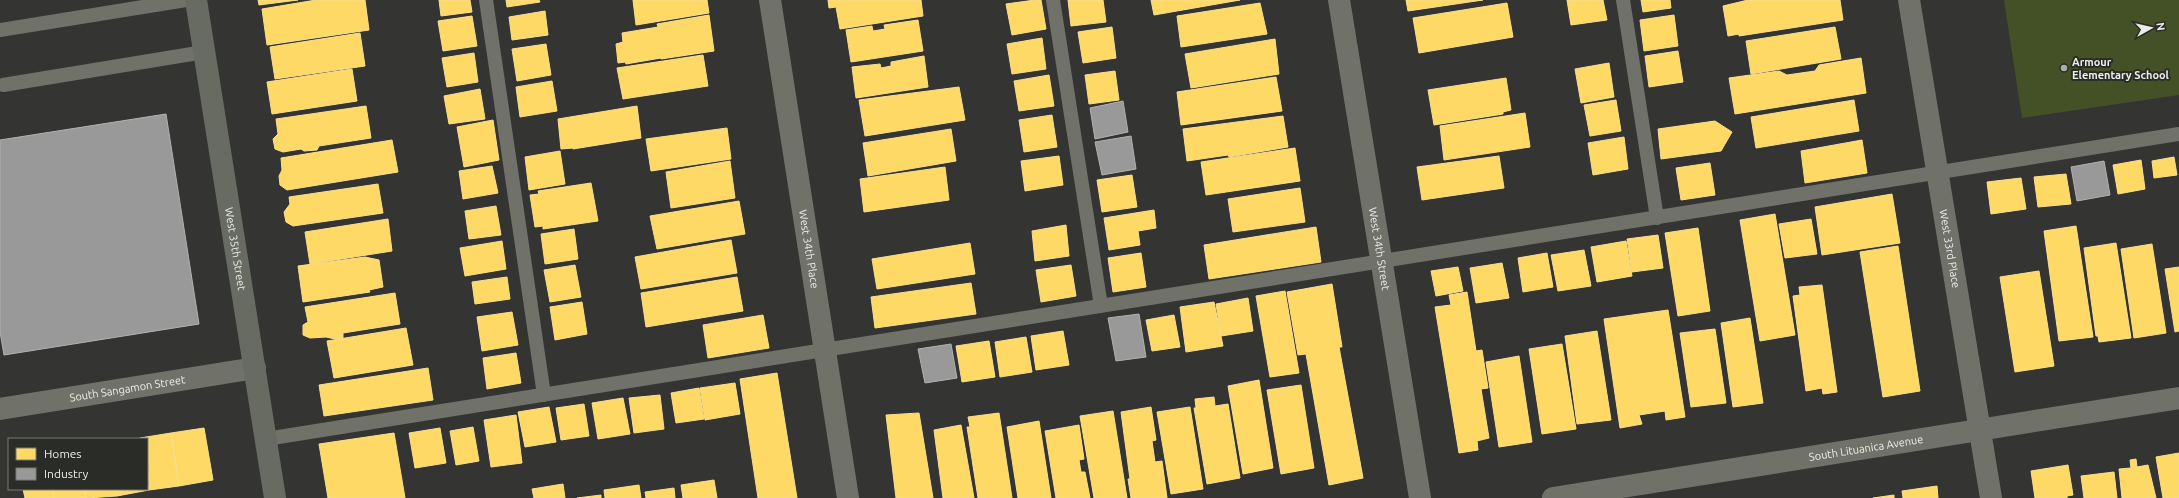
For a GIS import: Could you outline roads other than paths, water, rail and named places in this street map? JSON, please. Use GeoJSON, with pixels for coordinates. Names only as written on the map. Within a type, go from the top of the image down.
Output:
{"type":"FeatureCollection","features":[{"type":"Feature","properties":{"kind":"main road","name":"West 35th Street"},"geometry":{"type":"LineString","coordinates":[[196,0],[275,498]]}},
{"type":"Feature","properties":{"kind":"street","name":"West 34th Place"},"geometry":{"type":"LineString","coordinates":[[770,0],[848,498]]}},
{"type":"Feature","properties":{"kind":"street","name":"West 34th Street"},"geometry":{"type":"LineString","coordinates":[[1340,0],[1420,498]]}},
{"type":"Feature","properties":{"kind":"street","name":"West 33rd Place"},"geometry":{"type":"LineString","coordinates":[[1909,0],[1991,498]]}},
{"type":"Feature","properties":{"kind":"street","name":"South Sangamon Street"},"geometry":{"type":"LineString","coordinates":[[0,409],[255,368]]}},
{"type":"Feature","properties":{"kind":"street","name":"South Lituanica Avenue"},"geometry":{"type":"LineString","coordinates":[[1553,498],[2179,398]]}},
{"type":"Feature","properties":{"kind":"lane"},"geometry":{"type":"LineString","coordinates":[[0,30],[186,0]]}},
{"type":"Feature","properties":{"kind":"lane"},"geometry":{"type":"LineString","coordinates":[[486,0],[544,395]]}},
{"type":"Feature","properties":{"kind":"lane"},"geometry":{"type":"LineString","coordinates":[[1053,0],[1101,306]]}},
{"type":"Feature","properties":{"kind":"lane"},"geometry":{"type":"LineString","coordinates":[[1623,0],[1657,218]]}},
{"type":"Feature","properties":{"kind":"lane"},"geometry":{"type":"LineString","coordinates":[[3,85],[204,52]]}},
{"type":"Feature","properties":{"kind":"lane"},"geometry":{"type":"LineString","coordinates":[[266,439],[2179,134]]}},
{"type":"Feature","properties":{"kind":"place","name":"Armour Elementary School"},"geometry":{"type":"Point","coordinates":[2064,68]}}]}
